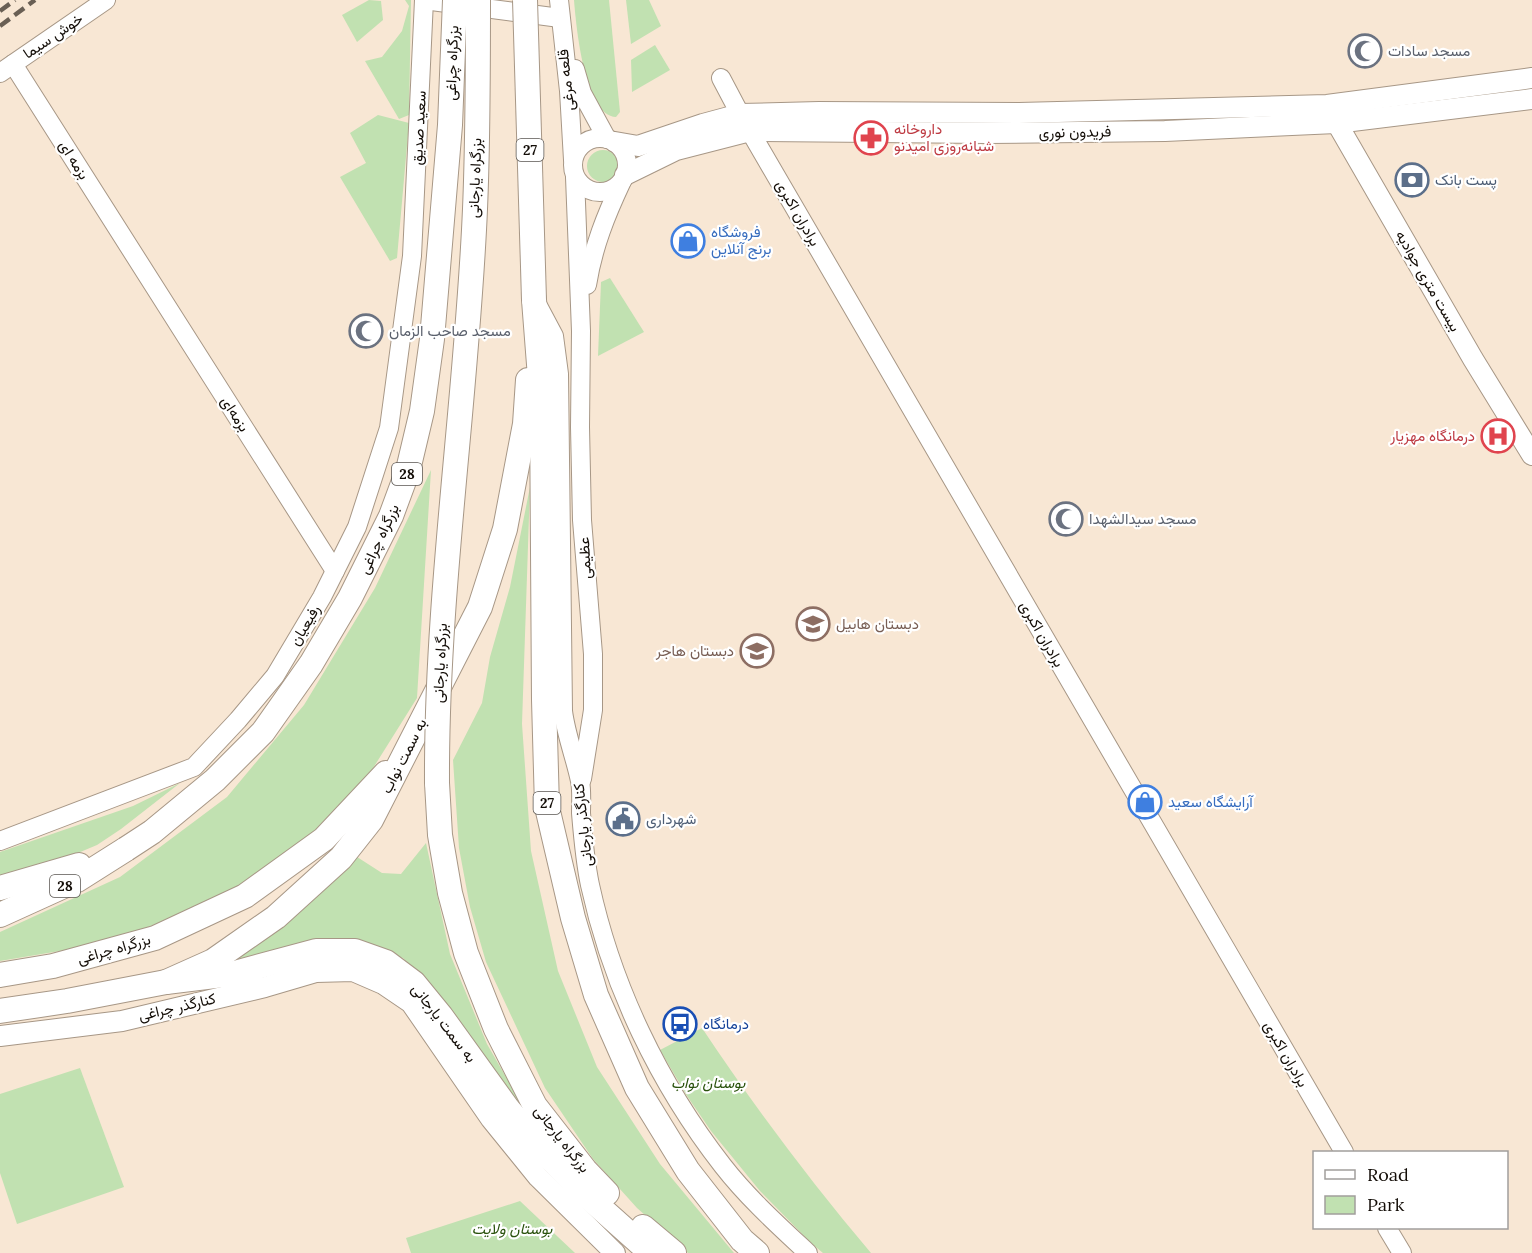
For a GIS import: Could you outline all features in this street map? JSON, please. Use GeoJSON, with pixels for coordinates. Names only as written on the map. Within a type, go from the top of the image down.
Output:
{"type":"FeatureCollection","features":[{"type":"Feature","properties":{"kind":"highway","name":"بزرگراه چراغی"},"geometry":{"type":"LineString","coordinates":[[0,915],[77,880],[152,832],[215,780],[263,732],[311,664],[345,608],[391,516],[408,470],[419,420],[432,339],[449,136],[455,0]]}},
{"type":"Feature","properties":{"kind":"highway","name":"بزرگراه یارجانی"},"geometry":{"type":"LineString","coordinates":[[478,0],[475,209],[440,636],[437,716],[440,835],[450,893],[466,953],[496,1029],[535,1106],[585,1170],[625,1212],[674,1253]]}},
{"type":"Feature","properties":{"kind":"highway","name":"27"},"geometry":{"type":"LineString","coordinates":[[525,0],[534,300],[543,403],[544,688],[548,807],[573,918],[596,995],[637,1088],[688,1171],[742,1240],[757,1253]]}},
{"type":"Feature","properties":{"kind":"highway","name":"به سمت نواب"},"geometry":{"type":"LineString","coordinates":[[166,982],[213,961],[276,917],[341,858],[371,820],[480,607],[505,529],[525,424],[534,300]]}},
{"type":"Feature","properties":{"kind":"highway","name":"بزرگراه چراغی"},"geometry":{"type":"LineString","coordinates":[[0,975],[53,966],[155,938],[245,896],[324,839],[401,758],[410,744]]}},
{"type":"Feature","properties":{"kind":"highway"},"geometry":{"type":"LineString","coordinates":[[0,888],[45,876],[126,849]]}},
{"type":"Feature","properties":{"kind":"highway","name":"به سمت یارجانی"},"geometry":{"type":"LineString","coordinates":[[166,982],[231,974],[316,951],[355,951],[386,962],[414,983],[542,1150],[586,1195],[651,1253]]}},
{"type":"Feature","properties":{"kind":"highway"},"geometry":{"type":"LineString","coordinates":[[0,1011],[166,982]]}},
{"type":"Feature","properties":{"kind":"main road","name":"فریدون نوری"},"geometry":{"type":"LineString","coordinates":[[611,141],[638,146],[740,114],[1019,113],[1327,105],[1532,78]]}},
{"type":"Feature","properties":{"kind":"main road","name":"فریدون نوری"},"geometry":{"type":"LineString","coordinates":[[625,175],[676,150],[750,132],[1165,131],[1336,123],[1532,99]]}},
{"type":"Feature","properties":{"kind":"main road","name":"بیست متری جوادیه"},"geometry":{"type":"LineString","coordinates":[[1327,105],[1473,359],[1532,455]]}},
{"type":"Feature","properties":{"kind":"main road"},"geometry":{"type":"LineString","coordinates":[[819,112],[820,132]]}},
{"type":"Feature","properties":{"kind":"main road"},"geometry":{"type":"LineString","coordinates":[[1019,113],[1020,133]]}},
{"type":"Feature","properties":{"kind":"main road","name":"کنارگذر چراغی"},"geometry":{"type":"LineString","coordinates":[[0,1036],[122,1020],[266,987],[316,972],[353,971],[383,984],[411,1004],[491,1119],[538,1177],[615,1253]]}},
{"type":"Feature","properties":{"kind":"street","name":"خوش سیما"},"geometry":{"type":"LineString","coordinates":[[6,69],[106,0]]}},
{"type":"Feature","properties":{"kind":"street"},"geometry":{"type":"LineString","coordinates":[[424,0],[560,9],[582,93],[611,141],[626,157],[625,175],[605,215],[590,263],[581,331]]}},
{"type":"Feature","properties":{"kind":"street","name":"سعید صدیق"},"geometry":{"type":"LineString","coordinates":[[412,256],[424,0]]}},
{"type":"Feature","properties":{"kind":"street","name":"قلعه مرغی"},"geometry":{"type":"LineString","coordinates":[[560,9],[569,91],[581,331]]}},
{"type":"Feature","properties":{"kind":"street","name":"بزمه ای"},"geometry":{"type":"LineString","coordinates":[[6,69],[135,256]]}},
{"type":"Feature","properties":{"kind":"street","name":"برادران اکبری"},"geometry":{"type":"LineString","coordinates":[[721,78],[750,132],[1343,1151]]}},
{"type":"Feature","properties":{"kind":"street"},"geometry":{"type":"LineString","coordinates":[[611,141],[598,138],[582,144],[576,151],[574,168],[588,190],[597,192],[614,188],[625,175]]}},
{"type":"Feature","properties":{"kind":"street","name":"بزمه‌ای"},"geometry":{"type":"LineString","coordinates":[[135,256],[335,571]]}},
{"type":"Feature","properties":{"kind":"street","name":"رفیعیان"},"geometry":{"type":"LineString","coordinates":[[0,841],[194,766],[238,720],[275,676],[322,597],[357,527],[388,428],[412,256]]}},
{"type":"Feature","properties":{"kind":"street","name":"کنارگذر یارجانی"},"geometry":{"type":"LineString","coordinates":[[534,300],[554,336],[559,374],[565,724],[581,783],[585,853],[597,916],[607,953],[635,1020],[689,1120],[723,1167],[764,1212],[808,1253]]}},
{"type":"Feature","properties":{"kind":"street","name":"عظیمی"},"geometry":{"type":"LineString","coordinates":[[581,331],[579,427],[582,520],[593,654],[593,710],[581,783]]}},
{"type":"Feature","properties":{"kind":"street"},"geometry":{"type":"LineString","coordinates":[[563,696],[573,710],[584,713],[590,704],[593,686]]}},
{"type":"Feature","properties":{"kind":"street"},"geometry":{"type":"LineString","coordinates":[[1389,1229],[1402,1253]]}},
{"type":"Feature","properties":{"kind":"green space"},"geometry":{"type":"Polygon","coordinates":[[[369,0],[381,1],[383,20],[357,42],[342,15],[369,0]]]}},
{"type":"Feature","properties":{"kind":"green space"},"geometry":{"type":"Polygon","coordinates":[[[405,0],[411,0],[409,115],[399,119],[365,61],[382,57],[402,31],[409,6],[405,0]]]}},
{"type":"Feature","properties":{"kind":"green space"},"geometry":{"type":"Polygon","coordinates":[[[574,0],[609,0],[620,112],[616,117],[605,113],[596,102],[589,86],[580,48],[574,0]]]}},
{"type":"Feature","properties":{"kind":"green space"},"geometry":{"type":"Polygon","coordinates":[[[626,0],[649,0],[661,26],[631,44],[626,0]]]}},
{"type":"Feature","properties":{"kind":"green space"},"geometry":{"type":"Polygon","coordinates":[[[655,45],[670,70],[632,92],[631,60],[655,45]]]}},
{"type":"Feature","properties":{"kind":"green space"},"geometry":{"type":"Polygon","coordinates":[[[378,115],[409,123],[397,258],[390,261],[340,177],[366,163],[350,133],[378,115]]]}},
{"type":"Feature","properties":{"kind":"green space"},"geometry":{"type":"Polygon","coordinates":[[[603,150],[614,155],[619,166],[614,177],[603,182],[592,177],[587,166],[592,155],[603,150]]]}},
{"type":"Feature","properties":{"kind":"green space"},"geometry":{"type":"Polygon","coordinates":[[[610,278],[644,332],[598,356],[601,282],[610,278]]]}},
{"type":"Feature","properties":{"kind":"green space"},"geometry":{"type":"Polygon","coordinates":[[[431,470],[417,698],[370,773],[313,832],[241,887],[114,942],[0,961],[0,932],[120,877],[227,797],[304,705],[375,588],[431,470]]]}},
{"type":"Feature","properties":{"kind":"green space"},"geometry":{"type":"Polygon","coordinates":[[[530,487],[522,724],[531,851],[558,971],[597,1067],[660,1164],[734,1253],[688,1253],[637,1208],[593,1159],[545,1088],[486,962],[470,907],[459,848],[453,760],[482,703],[490,657],[510,587],[530,487]]]}},
{"type":"Feature","properties":{"kind":"green space"},"geometry":{"type":"Polygon","coordinates":[[[180,783],[97,845],[23,876],[0,880],[0,852],[133,806],[180,783]]]}},
{"type":"Feature","properties":{"kind":"green space"},"geometry":{"type":"Polygon","coordinates":[[[426,843],[450,954],[487,1044],[529,1117],[522,1120],[428,984],[403,958],[360,942],[232,963],[230,959],[354,855],[382,873],[401,874],[426,843]]]}},
{"type":"Feature","properties":{"kind":"green space","name":"بوستان نواب"},"geometry":{"type":"Polygon","coordinates":[[[702,1028],[783,1143],[871,1253],[823,1253],[760,1191],[711,1131],[660,1050],[702,1028]]]}},
{"type":"Feature","properties":{"kind":"green space"},"geometry":{"type":"Polygon","coordinates":[[[80,1068],[124,1187],[17,1224],[0,1173],[0,1094],[80,1068]]]}},
{"type":"Feature","properties":{"kind":"green space","name":"بوستان ولایت"},"geometry":{"type":"Polygon","coordinates":[[[520,1201],[575,1253],[411,1253],[406,1238],[520,1201]]]}},
{"type":"Feature","properties":{"kind":"railway"},"geometry":{"type":"LineString","coordinates":[[0,11],[15,0]]}},
{"type":"Feature","properties":{"kind":"railway"},"geometry":{"type":"LineString","coordinates":[[0,26],[35,0]]}},
{"type":"Feature","properties":{"kind":"place","name":"مسجد سادات"},"geometry":{"type":"Point","coordinates":[1365,51]}},
{"type":"Feature","properties":{"kind":"place","name":"داروخانه شبانه‌روزی امیدنو"},"geometry":{"type":"Point","coordinates":[871,138]}},
{"type":"Feature","properties":{"kind":"place","name":"پست بانک"},"geometry":{"type":"Point","coordinates":[1412,180]}},
{"type":"Feature","properties":{"kind":"place","name":"فروشگاه برنج آنلاین"},"geometry":{"type":"Point","coordinates":[688,241]}},
{"type":"Feature","properties":{"kind":"place","name":"مسجد صاحب الزمان"},"geometry":{"type":"Point","coordinates":[366,331]}},
{"type":"Feature","properties":{"kind":"place","name":"درمانگاه مهزیار"},"geometry":{"type":"Point","coordinates":[1498,436]}},
{"type":"Feature","properties":{"kind":"place","name":"مسجد سیدالشهدا"},"geometry":{"type":"Point","coordinates":[1066,519]}},
{"type":"Feature","properties":{"kind":"place","name":"دبستان هابیل"},"geometry":{"type":"Point","coordinates":[813,624]}},
{"type":"Feature","properties":{"kind":"place","name":"دبستان هاجر"},"geometry":{"type":"Point","coordinates":[757,651]}},
{"type":"Feature","properties":{"kind":"place","name":"آرایشگاه سعید"},"geometry":{"type":"Point","coordinates":[1145,802]}},
{"type":"Feature","properties":{"kind":"place","name":"شهرداری"},"geometry":{"type":"Point","coordinates":[623,819]}},
{"type":"Feature","properties":{"kind":"place","name":"درمانگاه"},"geometry":{"type":"Point","coordinates":[680,1024]}}]}
